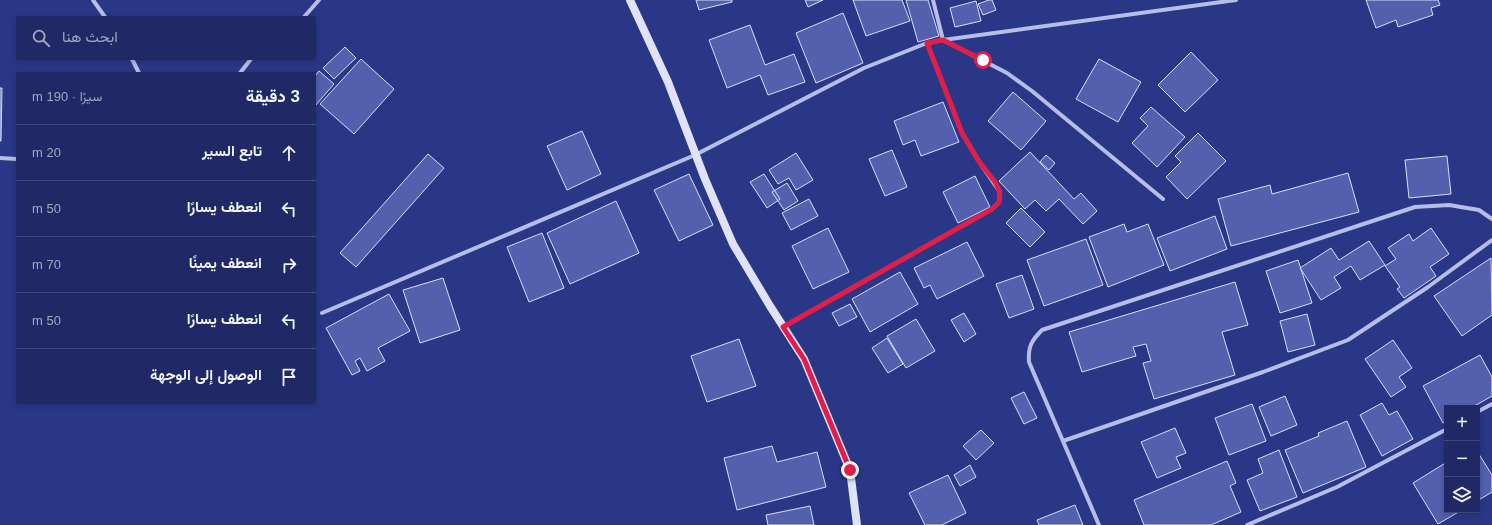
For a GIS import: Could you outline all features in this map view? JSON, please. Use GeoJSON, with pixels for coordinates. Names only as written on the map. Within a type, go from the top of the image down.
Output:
{"type":"FeatureCollection","features":[{"type":"Feature","properties":{"kind":"street"},"geometry":{"type":"LineString","coordinates":[[94,0],[103,16]]}},
{"type":"Feature","properties":{"kind":"street"},"geometry":{"type":"LineString","coordinates":[[305,16],[319,0]]}},
{"type":"Feature","properties":{"kind":"street"},"geometry":{"type":"LineString","coordinates":[[630,0],[668,82],[733,244],[804,359],[850,470],[857,525]]}},
{"type":"Feature","properties":{"kind":"street"},"geometry":{"type":"LineString","coordinates":[[933,0],[943,40],[1007,73],[1032,91],[1162,199]]}},
{"type":"Feature","properties":{"kind":"street"},"geometry":{"type":"LineString","coordinates":[[322,313],[696,155],[864,68],[927,43],[1236,0]]}},
{"type":"Feature","properties":{"kind":"street"},"geometry":{"type":"LineString","coordinates":[[783,327],[992,209],[999,202],[1000,192],[995,182],[978,160],[962,133],[927,43]]}},
{"type":"Feature","properties":{"kind":"street"},"geometry":{"type":"LineString","coordinates":[[132,60],[138,72]]}},
{"type":"Feature","properties":{"kind":"street"},"geometry":{"type":"LineString","coordinates":[[241,72],[250,60]]}},
{"type":"Feature","properties":{"kind":"street"},"geometry":{"type":"LineString","coordinates":[[0,158],[16,159]]}},
{"type":"Feature","properties":{"kind":"street"},"geometry":{"type":"LineString","coordinates":[[1099,525],[1028,362],[1028,350],[1033,339],[1042,330],[1415,207],[1449,204],[1479,210],[1492,219]]}},
{"type":"Feature","properties":{"kind":"street"},"geometry":{"type":"LineString","coordinates":[[1063,441],[1263,372],[1348,340],[1428,287],[1492,240]]}},
{"type":"Feature","properties":{"kind":"street"},"geometry":{"type":"LineString","coordinates":[[1480,410],[1492,404]]}},
{"type":"Feature","properties":{"kind":"street"},"geometry":{"type":"LineString","coordinates":[[1247,525],[1337,487],[1444,432]]}},
{"type":"Feature","properties":{"kind":"building"},"geometry":{"type":"Polygon","coordinates":[[[696,0],[732,0],[732,2],[699,10],[696,0]]]}},
{"type":"Feature","properties":{"kind":"building"},"geometry":{"type":"Polygon","coordinates":[[[805,0],[823,0],[808,7],[805,0]]]}},
{"type":"Feature","properties":{"kind":"building"},"geometry":{"type":"Polygon","coordinates":[[[853,0],[902,0],[910,21],[866,36],[853,0]]]}},
{"type":"Feature","properties":{"kind":"building"},"geometry":{"type":"Polygon","coordinates":[[[906,0],[928,0],[939,36],[918,42],[906,0]]]}},
{"type":"Feature","properties":{"kind":"building"},"geometry":{"type":"Polygon","coordinates":[[[992,0],[996,10],[983,15],[978,4],[992,0]]]}},
{"type":"Feature","properties":{"kind":"building"},"geometry":{"type":"Polygon","coordinates":[[[1366,0],[1438,0],[1440,5],[1431,8],[1433,15],[1398,27],[1396,20],[1376,28],[1366,0]]]}},
{"type":"Feature","properties":{"kind":"building"},"geometry":{"type":"Polygon","coordinates":[[[976,1],[981,21],[955,27],[950,8],[976,1]]]}},
{"type":"Feature","properties":{"kind":"building"},"geometry":{"type":"Polygon","coordinates":[[[843,13],[863,63],[816,83],[796,33],[843,13]]]}},
{"type":"Feature","properties":{"kind":"building"},"geometry":{"type":"Polygon","coordinates":[[[750,25],[765,65],[794,54],[805,82],[768,95],[760,75],[727,88],[709,40],[750,25]]]}},
{"type":"Feature","properties":{"kind":"building"},"geometry":{"type":"Polygon","coordinates":[[[345,47],[356,58],[334,79],[323,68],[345,47]]]}},
{"type":"Feature","properties":{"kind":"building"},"geometry":{"type":"Polygon","coordinates":[[[1191,52],[1218,80],[1185,112],[1158,85],[1191,52]]]}},
{"type":"Feature","properties":{"kind":"building"},"geometry":{"type":"Polygon","coordinates":[[[361,59],[394,89],[354,134],[320,104],[361,59]]]}},
{"type":"Feature","properties":{"kind":"building"},"geometry":{"type":"Polygon","coordinates":[[[1099,59],[1141,82],[1118,122],[1076,99],[1099,59]]]}},
{"type":"Feature","properties":{"kind":"building"},"geometry":{"type":"Polygon","coordinates":[[[319,71],[334,84],[316,105],[316,75],[319,71]]]}},
{"type":"Feature","properties":{"kind":"building"},"geometry":{"type":"Polygon","coordinates":[[[0,88],[2,88],[1,141],[0,141],[0,88]]]}},
{"type":"Feature","properties":{"kind":"building"},"geometry":{"type":"Polygon","coordinates":[[[1013,92],[1046,121],[1021,150],[988,121],[1013,92]]]}},
{"type":"Feature","properties":{"kind":"building"},"geometry":{"type":"Polygon","coordinates":[[[943,102],[959,142],[921,156],[915,140],[903,145],[894,121],[943,102]]]}},
{"type":"Feature","properties":{"kind":"building"},"geometry":{"type":"Polygon","coordinates":[[[1151,107],[1185,137],[1157,167],[1132,143],[1148,126],[1140,118],[1151,107]]]}},
{"type":"Feature","properties":{"kind":"building"},"geometry":{"type":"Polygon","coordinates":[[[582,131],[601,174],[567,190],[547,146],[582,131]]]}},
{"type":"Feature","properties":{"kind":"building"},"geometry":{"type":"Polygon","coordinates":[[[1198,133],[1226,161],[1187,199],[1166,177],[1181,162],[1175,156],[1198,133]]]}},
{"type":"Feature","properties":{"kind":"building"},"geometry":{"type":"Polygon","coordinates":[[[892,150],[907,187],[885,196],[869,159],[892,150]]]}},
{"type":"Feature","properties":{"kind":"building"},"geometry":{"type":"Polygon","coordinates":[[[1030,152],[1074,199],[1081,193],[1097,211],[1083,224],[1059,199],[1046,211],[1035,200],[1025,209],[999,181],[1030,152]]]}},
{"type":"Feature","properties":{"kind":"building"},"geometry":{"type":"Polygon","coordinates":[[[796,153],[813,180],[796,190],[789,178],[778,184],[769,170],[796,153]]]}},
{"type":"Feature","properties":{"kind":"building"},"geometry":{"type":"Polygon","coordinates":[[[428,154],[444,168],[356,267],[340,253],[428,154]]]}},
{"type":"Feature","properties":{"kind":"building"},"geometry":{"type":"Polygon","coordinates":[[[1046,155],[1055,163],[1049,170],[1040,162],[1046,155]]]}},
{"type":"Feature","properties":{"kind":"building"},"geometry":{"type":"Polygon","coordinates":[[[1447,156],[1451,194],[1409,198],[1405,160],[1447,156]]]}},
{"type":"Feature","properties":{"kind":"building"},"geometry":{"type":"Polygon","coordinates":[[[1348,173],[1359,212],[1231,246],[1218,199],[1270,185],[1272,194],[1348,173]]]}},
{"type":"Feature","properties":{"kind":"building"},"geometry":{"type":"Polygon","coordinates":[[[689,174],[713,225],[679,241],[654,190],[689,174]]]}},
{"type":"Feature","properties":{"kind":"building"},"geometry":{"type":"Polygon","coordinates":[[[764,174],[780,199],[767,208],[750,182],[764,174]]]}},
{"type":"Feature","properties":{"kind":"building"},"geometry":{"type":"Polygon","coordinates":[[[975,176],[990,207],[958,223],[943,192],[975,176]]]}},
{"type":"Feature","properties":{"kind":"building"},"geometry":{"type":"Polygon","coordinates":[[[787,183],[798,201],[784,210],[772,192],[787,183]]]}},
{"type":"Feature","properties":{"kind":"building"},"geometry":{"type":"Polygon","coordinates":[[[809,199],[818,216],[791,230],[782,213],[809,199]]]}},
{"type":"Feature","properties":{"kind":"building"},"geometry":{"type":"Polygon","coordinates":[[[616,201],[639,253],[570,284],[547,233],[616,201]]]}},
{"type":"Feature","properties":{"kind":"building"},"geometry":{"type":"Polygon","coordinates":[[[1021,208],[1045,232],[1030,247],[1006,223],[1021,208]]]}},
{"type":"Feature","properties":{"kind":"building"},"geometry":{"type":"Polygon","coordinates":[[[1215,216],[1227,249],[1170,271],[1157,238],[1215,216]]]}},
{"type":"Feature","properties":{"kind":"building"},"geometry":{"type":"Polygon","coordinates":[[[1124,224],[1127,232],[1148,224],[1164,265],[1108,287],[1089,237],[1124,224]]]}},
{"type":"Feature","properties":{"kind":"building"},"geometry":{"type":"Polygon","coordinates":[[[828,228],[849,272],[813,289],[792,246],[828,228]]]}},
{"type":"Feature","properties":{"kind":"building"},"geometry":{"type":"Polygon","coordinates":[[[1431,228],[1449,254],[1430,267],[1436,276],[1404,298],[1397,289],[1400,287],[1385,266],[1396,259],[1388,248],[1409,234],[1413,241],[1431,228]]]}},
{"type":"Feature","properties":{"kind":"building"},"geometry":{"type":"Polygon","coordinates":[[[542,233],[564,288],[529,302],[507,247],[542,233]]]}},
{"type":"Feature","properties":{"kind":"building"},"geometry":{"type":"Polygon","coordinates":[[[1086,239],[1103,285],[1044,306],[1027,260],[1086,239]]]}},
{"type":"Feature","properties":{"kind":"building"},"geometry":{"type":"Polygon","coordinates":[[[1369,241],[1385,265],[1360,280],[1351,266],[1334,277],[1341,288],[1321,300],[1300,268],[1331,248],[1339,260],[1369,241]]]}},
{"type":"Feature","properties":{"kind":"building"},"geometry":{"type":"Polygon","coordinates":[[[967,242],[984,276],[937,299],[930,285],[924,288],[914,268],[967,242]]]}},
{"type":"Feature","properties":{"kind":"building"},"geometry":{"type":"Polygon","coordinates":[[[1491,258],[1492,315],[1462,336],[1434,296],[1491,258]]]}},
{"type":"Feature","properties":{"kind":"building"},"geometry":{"type":"Polygon","coordinates":[[[1298,260],[1312,303],[1280,313],[1266,271],[1298,260]]]}},
{"type":"Feature","properties":{"kind":"building"},"geometry":{"type":"Polygon","coordinates":[[[900,272],[918,304],[870,332],[852,299],[900,272]]]}},
{"type":"Feature","properties":{"kind":"building"},"geometry":{"type":"Polygon","coordinates":[[[1022,275],[1034,309],[1009,318],[996,284],[1022,275]]]}},
{"type":"Feature","properties":{"kind":"building"},"geometry":{"type":"Polygon","coordinates":[[[443,278],[460,330],[420,343],[403,290],[443,278]]]}},
{"type":"Feature","properties":{"kind":"building"},"geometry":{"type":"Polygon","coordinates":[[[1235,282],[1248,325],[1222,332],[1235,375],[1154,399],[1143,363],[1151,361],[1146,344],[1133,347],[1136,356],[1082,372],[1069,332],[1235,282]]]}},
{"type":"Feature","properties":{"kind":"building"},"geometry":{"type":"Polygon","coordinates":[[[389,294],[410,331],[378,348],[385,361],[367,371],[360,358],[355,361],[360,371],[352,375],[326,328],[389,294]]]}},
{"type":"Feature","properties":{"kind":"building"},"geometry":{"type":"Polygon","coordinates":[[[850,304],[857,317],[839,326],[832,313],[850,304]]]}},
{"type":"Feature","properties":{"kind":"building"},"geometry":{"type":"Polygon","coordinates":[[[964,313],[976,334],[964,342],[951,320],[964,313]]]}},
{"type":"Feature","properties":{"kind":"building"},"geometry":{"type":"Polygon","coordinates":[[[1307,314],[1315,345],[1288,352],[1280,321],[1307,314]]]}},
{"type":"Feature","properties":{"kind":"building"},"geometry":{"type":"Polygon","coordinates":[[[916,319],[935,351],[906,368],[887,336],[916,319]]]}},
{"type":"Feature","properties":{"kind":"building"},"geometry":{"type":"Polygon","coordinates":[[[887,338],[903,364],[888,373],[872,348],[887,338]]]}},
{"type":"Feature","properties":{"kind":"building"},"geometry":{"type":"Polygon","coordinates":[[[739,339],[756,386],[707,402],[691,356],[739,339]]]}},
{"type":"Feature","properties":{"kind":"building"},"geometry":{"type":"Polygon","coordinates":[[[1393,340],[1412,368],[1399,377],[1406,387],[1391,397],[1365,359],[1393,340]]]}},
{"type":"Feature","properties":{"kind":"building"},"geometry":{"type":"Polygon","coordinates":[[[1480,355],[1492,377],[1492,396],[1476,405],[1444,405],[1443,423],[1423,386],[1480,355]]]}},
{"type":"Feature","properties":{"kind":"building"},"geometry":{"type":"Polygon","coordinates":[[[1024,392],[1037,418],[1024,424],[1011,398],[1024,392]]]}},
{"type":"Feature","properties":{"kind":"building"},"geometry":{"type":"Polygon","coordinates":[[[1285,396],[1297,425],[1271,436],[1259,407],[1285,396]]]}},
{"type":"Feature","properties":{"kind":"building"},"geometry":{"type":"Polygon","coordinates":[[[1382,403],[1389,415],[1397,411],[1413,439],[1382,456],[1360,415],[1382,403]]]}},
{"type":"Feature","properties":{"kind":"building"},"geometry":{"type":"Polygon","coordinates":[[[1252,404],[1266,441],[1229,455],[1215,418],[1252,404]]]}},
{"type":"Feature","properties":{"kind":"building"},"geometry":{"type":"Polygon","coordinates":[[[1347,421],[1366,467],[1303,493],[1285,450],[1319,436],[1318,433],[1347,421]]]}},
{"type":"Feature","properties":{"kind":"building"},"geometry":{"type":"Polygon","coordinates":[[[1175,428],[1186,453],[1176,457],[1181,468],[1157,478],[1141,442],[1175,428]]]}},
{"type":"Feature","properties":{"kind":"building"},"geometry":{"type":"Polygon","coordinates":[[[981,430],[994,443],[976,460],[963,446],[981,430]]]}},
{"type":"Feature","properties":{"kind":"building"},"geometry":{"type":"Polygon","coordinates":[[[772,446],[777,462],[817,452],[826,487],[737,510],[724,458],[772,446]]]}},
{"type":"Feature","properties":{"kind":"building"},"geometry":{"type":"Polygon","coordinates":[[[1279,450],[1297,497],[1260,511],[1247,480],[1263,473],[1258,459],[1279,450]]]}},
{"type":"Feature","properties":{"kind":"building"},"geometry":{"type":"Polygon","coordinates":[[[1480,456],[1492,475],[1492,492],[1480,499],[1480,456]]]}},
{"type":"Feature","properties":{"kind":"building"},"geometry":{"type":"Polygon","coordinates":[[[1227,461],[1236,483],[1230,486],[1241,512],[1211,525],[1144,525],[1134,500],[1227,461]]]}},
{"type":"Feature","properties":{"kind":"building"},"geometry":{"type":"Polygon","coordinates":[[[1444,464],[1444,513],[1457,513],[1438,524],[1413,483],[1444,464]]]}},
{"type":"Feature","properties":{"kind":"building"},"geometry":{"type":"Polygon","coordinates":[[[970,465],[976,477],[960,486],[954,475],[970,465]]]}},
{"type":"Feature","properties":{"kind":"building"},"geometry":{"type":"Polygon","coordinates":[[[948,475],[966,513],[942,525],[925,525],[909,493],[948,475]]]}},
{"type":"Feature","properties":{"kind":"building"},"geometry":{"type":"Polygon","coordinates":[[[1075,505],[1083,525],[1039,525],[1037,520],[1075,505]]]}},
{"type":"Feature","properties":{"kind":"building"},"geometry":{"type":"Polygon","coordinates":[[[810,506],[814,525],[768,525],[766,515],[810,506]]]}},
{"type":"Feature","properties":{"kind":"route"},"geometry":{"type":"LineString","coordinates":[[850,470],[804,359],[783,327],[992,209],[999,202],[1000,192],[995,182],[978,160],[962,133],[927,43],[943,40],[983,60]]}}]}
